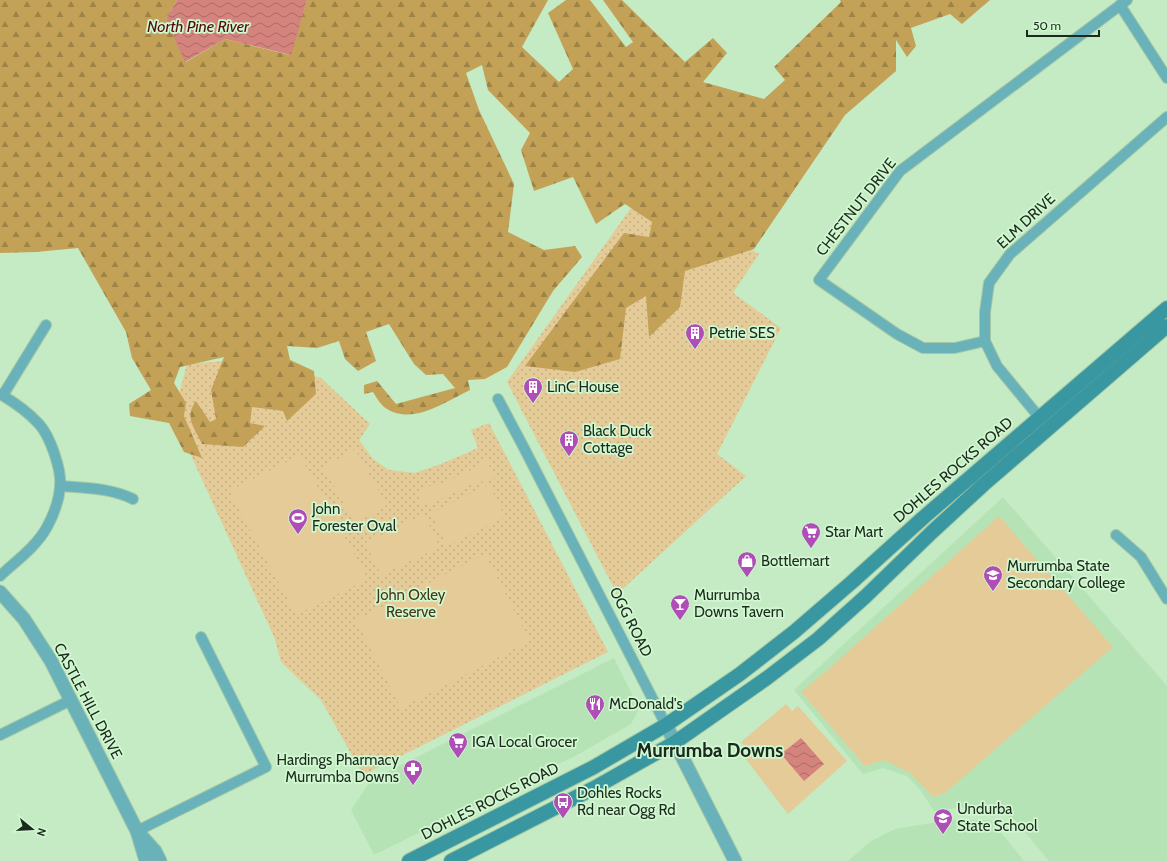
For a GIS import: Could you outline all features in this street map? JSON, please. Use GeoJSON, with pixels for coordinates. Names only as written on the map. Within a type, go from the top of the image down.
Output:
{"type":"FeatureCollection","features":[{"type":"Feature","properties":{"kind":"main road","name":"DOHLES ROCKS ROAD"},"geometry":{"type":"LineString","coordinates":[[409,861],[594,767],[666,726],[740,674],[794,632],[1039,417],[1167,308]]}},
{"type":"Feature","properties":{"kind":"main road","name":"DOHLES ROCKS ROAD"},"geometry":{"type":"LineString","coordinates":[[451,861],[594,788],[674,743],[766,678],[818,638],[866,596],[983,485],[1167,326]]}},
{"type":"Feature","properties":{"kind":"street"},"geometry":{"type":"LineString","coordinates":[[1123,2],[1167,78]]}},
{"type":"Feature","properties":{"kind":"street","name":"CHESTNUT DRIVE"},"geometry":{"type":"LineString","coordinates":[[984,341],[955,348],[923,348],[897,334],[819,280],[900,171],[1123,2]]}},
{"type":"Feature","properties":{"kind":"street","name":"ELM DRIVE"},"geometry":{"type":"LineString","coordinates":[[1039,417],[996,366],[984,341],[985,312],[989,283],[1010,254],[1167,117]]}},
{"type":"Feature","properties":{"kind":"street"},"geometry":{"type":"LineString","coordinates":[[0,576],[37,540],[46,528],[54,512],[60,486],[57,463],[51,444],[40,425],[23,409],[2,395],[46,325]]}},
{"type":"Feature","properties":{"kind":"street","name":"OGG ROAD"},"geometry":{"type":"LineString","coordinates":[[498,399],[735,861]]}},
{"type":"Feature","properties":{"kind":"street"},"geometry":{"type":"LineString","coordinates":[[60,486],[104,489],[123,494],[133,499]]}},
{"type":"Feature","properties":{"kind":"street"},"geometry":{"type":"LineString","coordinates":[[1116,535],[1141,557],[1167,599]]}},
{"type":"Feature","properties":{"kind":"street","name":"CASTLE HILL DRIVE"},"geometry":{"type":"LineString","coordinates":[[0,592],[24,619],[51,661],[137,831],[146,861]]}},
{"type":"Feature","properties":{"kind":"street"},"geometry":{"type":"LineString","coordinates":[[137,831],[266,767],[201,637]]}},
{"type":"Feature","properties":{"kind":"street"},"geometry":{"type":"LineString","coordinates":[[0,735],[70,700]]}},
{"type":"Feature","properties":{"kind":"street","name":"CASTLE HILL DRIVE"},"geometry":{"type":"LineString","coordinates":[[137,831],[155,851],[160,861]]}},
{"type":"Feature","properties":{"kind":"shaded area","name":"Murrumba State Secondary College"},"geometry":{"type":"Polygon","coordinates":[[[1003,497],[1167,686],[1167,861],[1049,861],[1016,821],[1001,811],[979,805],[934,811],[921,791],[907,776],[883,768],[863,774],[794,690],[1003,497]]]}},
{"type":"Feature","properties":{"kind":"shaded area"},"geometry":{"type":"Polygon","coordinates":[[[614,658],[637,704],[638,711],[631,724],[577,755],[374,855],[351,810],[371,780],[614,658]]]}},
{"type":"Feature","properties":{"kind":"shaded area","name":"Undurba State School"},"geometry":{"type":"Polygon","coordinates":[[[950,820],[991,820],[1024,861],[848,861],[871,841],[895,829],[950,820]]]}},
{"type":"Feature","properties":{"kind":"green space"},"geometry":{"type":"Polygon","coordinates":[[[0,0],[177,0],[166,19],[186,62],[225,39],[290,55],[307,0],[548,0],[522,47],[559,82],[573,69],[548,13],[566,0],[590,0],[626,47],[633,42],[603,0],[622,0],[685,62],[713,38],[727,53],[703,82],[764,99],[785,80],[774,67],[841,2],[840,0],[990,0],[962,24],[950,14],[911,28],[916,46],[907,57],[896,40],[896,71],[845,115],[754,249],[685,271],[680,307],[649,337],[646,296],[626,308],[620,359],[575,372],[525,366],[624,233],[649,237],[652,222],[625,204],[596,224],[573,177],[534,191],[521,150],[530,133],[488,90],[482,65],[466,73],[479,110],[514,184],[508,232],[544,250],[575,246],[582,257],[553,291],[507,367],[485,379],[468,380],[470,390],[439,406],[416,414],[394,413],[384,407],[373,392],[364,394],[364,385],[377,381],[396,404],[455,388],[443,374],[426,375],[414,364],[389,324],[366,332],[376,361],[358,371],[345,359],[339,341],[317,348],[287,346],[290,360],[314,371],[316,394],[287,421],[283,411],[252,407],[250,423],[265,426],[243,447],[202,444],[193,427],[191,412],[196,401],[210,422],[216,419],[211,390],[224,357],[180,367],[174,383],[186,403],[184,416],[202,458],[184,452],[169,423],[130,416],[129,404],[151,390],[132,358],[126,332],[78,248],[36,252],[0,253],[0,0]]]}},
{"type":"Feature","properties":{"kind":"green space"},"geometry":{"type":"Polygon","coordinates":[[[643,191],[759,254],[733,293],[781,328],[717,454],[746,476],[617,594],[507,382],[643,191]]]}},
{"type":"Feature","properties":{"kind":"green space","name":"John Oxley Reserve"},"geometry":{"type":"Polygon","coordinates":[[[252,359],[321,378],[370,424],[359,440],[373,459],[389,470],[415,473],[441,464],[478,448],[471,430],[489,423],[608,652],[363,775],[321,700],[281,662],[275,639],[173,416],[187,364],[252,359]]]}},
{"type":"Feature","properties":{"kind":"green space"},"geometry":{"type":"Polygon","coordinates":[[[355,449],[387,505],[355,524],[323,467],[355,449]]]}},
{"type":"Feature","properties":{"kind":"green space","name":"John Forester Oval"},"geometry":{"type":"Polygon","coordinates":[[[300,455],[368,579],[296,615],[229,491],[300,455]]]}},
{"type":"Feature","properties":{"kind":"green space"},"geometry":{"type":"Polygon","coordinates":[[[487,460],[495,478],[483,483],[481,480],[428,505],[422,504],[418,496],[420,491],[432,485],[434,487],[475,468],[475,466],[487,460]]]}},
{"type":"Feature","properties":{"kind":"green space"},"geometry":{"type":"Polygon","coordinates":[[[489,484],[505,517],[447,546],[431,513],[489,484]]]}},
{"type":"Feature","properties":{"kind":"green space"},"geometry":{"type":"Polygon","coordinates":[[[424,514],[440,547],[381,575],[365,543],[424,514]]]}},
{"type":"Feature","properties":{"kind":"green space"},"geometry":{"type":"Polygon","coordinates":[[[999,516],[1113,647],[945,793],[933,797],[910,773],[884,760],[865,766],[801,692],[999,516]]]}},
{"type":"Feature","properties":{"kind":"green space"},"geometry":{"type":"Polygon","coordinates":[[[485,554],[530,641],[401,708],[356,620],[485,554]]]}},
{"type":"Feature","properties":{"kind":"green space"},"geometry":{"type":"Polygon","coordinates":[[[786,704],[792,711],[798,706],[847,761],[788,814],[745,758],[750,753],[741,742],[786,704]]]}},
{"type":"Feature","properties":{"kind":"water","name":"North Pine River"},"geometry":{"type":"Polygon","coordinates":[[[177,0],[307,0],[291,55],[225,39],[185,62],[166,19],[177,0]]]}},
{"type":"Feature","properties":{"kind":"water"},"geometry":{"type":"Polygon","coordinates":[[[801,738],[824,764],[804,781],[781,754],[801,738]]]}},
{"type":"Feature","properties":{"kind":"place","name":"Petrie SES"},"geometry":{"type":"Point","coordinates":[695,350]}},
{"type":"Feature","properties":{"kind":"place","name":"LinC House"},"geometry":{"type":"Point","coordinates":[533,404]}},
{"type":"Feature","properties":{"kind":"place","name":"Black Duck Cottage"},"geometry":{"type":"Point","coordinates":[569,457]}},
{"type":"Feature","properties":{"kind":"place","name":"John Forester Oval"},"geometry":{"type":"Point","coordinates":[298,535]}},
{"type":"Feature","properties":{"kind":"place","name":"Star Mart"},"geometry":{"type":"Point","coordinates":[811,549]}},
{"type":"Feature","properties":{"kind":"place","name":"Bottlemart"},"geometry":{"type":"Point","coordinates":[747,578]}},
{"type":"Feature","properties":{"kind":"place","name":"Murrumba State Secondary College"},"geometry":{"type":"Point","coordinates":[993,592]}},
{"type":"Feature","properties":{"kind":"place","name":"Murrumba Downs Tavern"},"geometry":{"type":"Point","coordinates":[680,621]}},
{"type":"Feature","properties":{"kind":"place","name":"McDonald's"},"geometry":{"type":"Point","coordinates":[595,721]}},
{"type":"Feature","properties":{"kind":"place","name":"IGA Local Grocer"},"geometry":{"type":"Point","coordinates":[458,759]}},
{"type":"Feature","properties":{"kind":"place","name":"Hardings Pharmacy Murrumba Downs"},"geometry":{"type":"Point","coordinates":[413,786]}},
{"type":"Feature","properties":{"kind":"place","name":"Dohles Rocks Rd near Ogg Rd"},"geometry":{"type":"Point","coordinates":[563,819]}},
{"type":"Feature","properties":{"kind":"place","name":"Undurba State School"},"geometry":{"type":"Point","coordinates":[943,835]}},
{"type":"Feature","properties":{"kind":"district","name":"Murrumba Downs"},"geometry":{"type":"Point","coordinates":[710,750]}}]}
